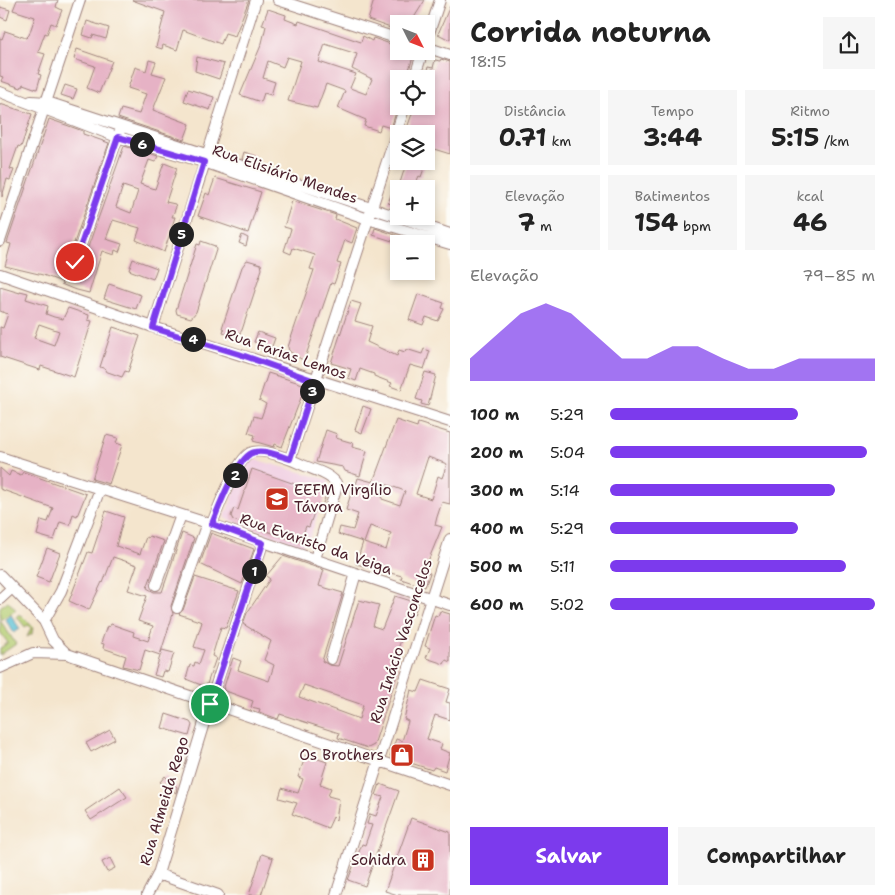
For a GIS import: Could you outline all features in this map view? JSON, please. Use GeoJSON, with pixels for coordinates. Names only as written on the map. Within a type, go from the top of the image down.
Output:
{"type":"FeatureCollection","features":[{"type":"Feature","properties":{"kind":"street"},"geometry":{"type":"LineString","coordinates":[[0,241],[80,0]]}},
{"type":"Feature","properties":{"kind":"street"},"geometry":{"type":"LineString","coordinates":[[153,328],[256,0]]}},
{"type":"Feature","properties":{"kind":"street"},"geometry":{"type":"LineString","coordinates":[[278,0],[390,36]]}},
{"type":"Feature","properties":{"kind":"street"},"geometry":{"type":"LineString","coordinates":[[435,15],[440,0]]}},
{"type":"Feature","properties":{"kind":"street"},"geometry":{"type":"LineString","coordinates":[[435,51],[450,55]]}},
{"type":"Feature","properties":{"kind":"street","name":"Rua Elisiário Mendes"},"geometry":{"type":"LineString","coordinates":[[0,92],[447,238]]}},
{"type":"Feature","properties":{"kind":"street"},"geometry":{"type":"LineString","coordinates":[[290,459],[402,115]]}},
{"type":"Feature","properties":{"kind":"street"},"geometry":{"type":"LineString","coordinates":[[75,262],[119,132]]}},
{"type":"Feature","properties":{"kind":"street","name":"Rua Farias Lemos"},"geometry":{"type":"LineString","coordinates":[[0,274],[153,328],[239,354],[315,381],[450,422]]}},
{"type":"Feature","properties":{"kind":"street"},"geometry":{"type":"LineString","coordinates":[[177,608],[209,524],[237,469],[249,453],[257,451],[290,459],[331,478],[337,485],[315,558]]}},
{"type":"Feature","properties":{"kind":"street","name":"Rua Evaristo da Veiga"},"geometry":{"type":"LineString","coordinates":[[0,457],[263,543],[315,558],[450,605]]}},
{"type":"Feature","properties":{"kind":"street"},"geometry":{"type":"LineString","coordinates":[[44,621],[61,591],[100,489]]}},
{"type":"Feature","properties":{"kind":"street"},"geometry":{"type":"LineString","coordinates":[[156,585],[181,515]]}},
{"type":"Feature","properties":{"kind":"street","name":"Rua Inácio Vasconcelos"},"geometry":{"type":"LineString","coordinates":[[336,895],[450,539]]}},
{"type":"Feature","properties":{"kind":"street","name":"Rua Almeida Rego"},"geometry":{"type":"LineString","coordinates":[[147,895],[158,874],[210,704],[263,543]]}},
{"type":"Feature","properties":{"kind":"street"},"geometry":{"type":"LineString","coordinates":[[331,659],[356,573]]}},
{"type":"Feature","properties":{"kind":"street"},"geometry":{"type":"LineString","coordinates":[[0,576],[44,621],[53,640],[67,654]]}},
{"type":"Feature","properties":{"kind":"street"},"geometry":{"type":"LineString","coordinates":[[0,599],[12,588]]}},
{"type":"Feature","properties":{"kind":"street"},"geometry":{"type":"LineString","coordinates":[[0,668],[32,653],[67,654],[450,785]]}},
{"type":"Feature","properties":{"kind":"street"},"geometry":{"type":"LineString","coordinates":[[158,874],[218,895]]}},
{"type":"Feature","properties":{"kind":"shaded area","name":"EEFM Virgílio Távora"},"geometry":{"type":"Polygon","coordinates":[[[257,460],[329,480],[311,535],[301,547],[224,518],[247,462],[257,460]]]}},
{"type":"Feature","properties":{"kind":"green space"},"geometry":{"type":"Polygon","coordinates":[[[8,601],[16,610],[0,620],[0,607],[8,601]]]}},
{"type":"Feature","properties":{"kind":"green space"},"geometry":{"type":"Polygon","coordinates":[[[20,614],[33,627],[32,634],[27,637],[31,628],[28,625],[25,627],[17,617],[20,614]]]}},
{"type":"Feature","properties":{"kind":"green space"},"geometry":{"type":"Polygon","coordinates":[[[0,620],[16,644],[0,655],[0,648],[8,643],[0,632],[0,620]]]}},
{"type":"Feature","properties":{"kind":"water"},"geometry":{"type":"Polygon","coordinates":[[[11,615],[20,629],[14,633],[5,619],[11,615]]]}},
{"type":"Feature","properties":{"kind":"building"},"geometry":{"type":"Polygon","coordinates":[[[17,0],[58,0],[56,7],[62,10],[56,25],[51,23],[47,34],[45,33],[38,52],[45,54],[38,74],[41,75],[37,89],[23,84],[21,88],[1,81],[3,77],[0,76],[0,38],[2,39],[5,31],[26,38],[29,35],[35,17],[13,10],[17,0]]]}},
{"type":"Feature","properties":{"kind":"building"},"geometry":{"type":"Polygon","coordinates":[[[132,0],[249,0],[235,36],[225,33],[221,44],[183,30],[177,50],[163,45],[162,49],[156,47],[165,12],[132,0]]]}},
{"type":"Feature","properties":{"kind":"building"},"geometry":{"type":"Polygon","coordinates":[[[374,0],[425,0],[416,15],[390,15],[390,28],[368,20],[374,0]]]}},
{"type":"Feature","properties":{"kind":"building"},"geometry":{"type":"Polygon","coordinates":[[[450,6],[450,40],[438,34],[450,6]]]}},
{"type":"Feature","properties":{"kind":"building"},"geometry":{"type":"Polygon","coordinates":[[[0,7],[10,10],[7,20],[0,17],[0,7]]]}},
{"type":"Feature","properties":{"kind":"building"},"geometry":{"type":"Polygon","coordinates":[[[268,9],[286,15],[285,19],[298,24],[299,21],[361,42],[363,36],[372,41],[373,38],[390,44],[390,60],[412,60],[409,70],[390,70],[390,115],[395,115],[390,128],[381,125],[379,131],[364,126],[366,120],[338,108],[345,91],[326,84],[317,108],[288,101],[301,61],[287,57],[283,67],[268,61],[263,78],[275,82],[271,95],[264,93],[261,102],[240,95],[262,43],[266,26],[262,25],[268,9]],[[325,44],[319,62],[356,74],[350,88],[366,94],[372,79],[352,69],[357,54],[325,44]]]}},
{"type":"Feature","properties":{"kind":"building"},"geometry":{"type":"Polygon","coordinates":[[[87,21],[109,28],[106,39],[93,35],[92,38],[83,35],[87,21]]]}},
{"type":"Feature","properties":{"kind":"building"},"geometry":{"type":"Polygon","coordinates":[[[77,49],[112,61],[99,93],[87,88],[95,66],[74,59],[77,49]]]}},
{"type":"Feature","properties":{"kind":"building"},"geometry":{"type":"Polygon","coordinates":[[[197,57],[224,64],[219,79],[195,71],[197,57]]]}},
{"type":"Feature","properties":{"kind":"building"},"geometry":{"type":"Polygon","coordinates":[[[441,59],[450,62],[450,154],[435,149],[435,125],[408,125],[412,115],[435,115],[435,70],[427,70],[428,67],[433,68],[435,60],[440,61],[441,59]]]}},
{"type":"Feature","properties":{"kind":"building"},"geometry":{"type":"Polygon","coordinates":[[[149,60],[156,62],[152,73],[166,77],[153,110],[190,124],[184,140],[118,118],[121,109],[139,114],[146,94],[128,88],[135,67],[146,71],[149,60]]]}},
{"type":"Feature","properties":{"kind":"building"},"geometry":{"type":"Polygon","coordinates":[[[65,85],[77,89],[73,99],[61,95],[65,85]]]}},
{"type":"Feature","properties":{"kind":"building"},"geometry":{"type":"Polygon","coordinates":[[[188,89],[214,97],[210,110],[184,101],[188,89]]]}},
{"type":"Feature","properties":{"kind":"building"},"geometry":{"type":"Polygon","coordinates":[[[0,104],[32,114],[21,147],[18,146],[10,169],[14,170],[10,180],[7,179],[2,197],[0,104]]]}},
{"type":"Feature","properties":{"kind":"building"},"geometry":{"type":"Polygon","coordinates":[[[49,119],[109,143],[68,260],[72,268],[77,269],[82,264],[124,146],[158,156],[155,162],[149,160],[140,184],[155,189],[164,163],[177,168],[166,202],[175,204],[176,207],[172,217],[175,217],[164,252],[136,240],[140,228],[113,220],[106,239],[122,244],[119,252],[115,250],[114,255],[102,251],[89,293],[73,289],[61,284],[62,282],[43,275],[5,266],[11,244],[7,243],[49,119]],[[123,186],[116,207],[131,213],[138,191],[123,186]]]}},
{"type":"Feature","properties":{"kind":"building"},"geometry":{"type":"Polygon","coordinates":[[[244,152],[256,156],[253,162],[242,159],[244,152]]]}},
{"type":"Feature","properties":{"kind":"building"},"geometry":{"type":"Polygon","coordinates":[[[404,170],[424,170],[421,177],[419,176],[417,180],[401,180],[404,170]]]}},
{"type":"Feature","properties":{"kind":"building"},"geometry":{"type":"Polygon","coordinates":[[[215,178],[261,192],[248,233],[198,216],[206,193],[209,195],[215,178]]]}},
{"type":"Feature","properties":{"kind":"building"},"geometry":{"type":"Polygon","coordinates":[[[292,201],[336,215],[335,219],[357,228],[352,243],[345,240],[337,263],[341,264],[334,284],[331,283],[304,361],[289,351],[288,347],[314,270],[310,269],[315,255],[293,248],[291,254],[284,251],[291,229],[284,227],[292,201]]]}},
{"type":"Feature","properties":{"kind":"building"},"geometry":{"type":"Polygon","coordinates":[[[375,228],[395,235],[390,235],[390,240],[373,235],[375,228]]]}},
{"type":"Feature","properties":{"kind":"building"},"geometry":{"type":"Polygon","coordinates":[[[242,235],[248,238],[246,246],[239,243],[242,235]]]}},
{"type":"Feature","properties":{"kind":"building"},"geometry":{"type":"Polygon","coordinates":[[[201,241],[215,246],[216,250],[196,312],[191,318],[177,314],[176,310],[197,244],[200,245],[201,241]]]}},
{"type":"Feature","properties":{"kind":"building"},"geometry":{"type":"Polygon","coordinates":[[[133,259],[157,268],[153,279],[129,270],[133,259]]]}},
{"type":"Feature","properties":{"kind":"building"},"geometry":{"type":"Polygon","coordinates":[[[247,260],[261,264],[262,269],[242,330],[237,337],[223,332],[224,329],[222,328],[242,267],[247,260]]]}},
{"type":"Feature","properties":{"kind":"building"},"geometry":{"type":"Polygon","coordinates":[[[109,284],[141,295],[136,309],[104,299],[109,284]]]}},
{"type":"Feature","properties":{"kind":"building"},"geometry":{"type":"Polygon","coordinates":[[[0,287],[20,293],[20,291],[28,293],[26,299],[48,306],[46,314],[54,317],[63,319],[68,308],[89,315],[88,320],[92,321],[74,377],[41,366],[40,370],[0,357],[0,327],[3,328],[8,314],[0,311],[0,287]],[[39,324],[34,338],[54,345],[59,331],[39,324]]]}},
{"type":"Feature","properties":{"kind":"building"},"geometry":{"type":"Polygon","coordinates":[[[418,294],[444,303],[442,308],[444,309],[438,321],[426,317],[423,325],[409,320],[418,294]]]}},
{"type":"Feature","properties":{"kind":"building"},"geometry":{"type":"Polygon","coordinates":[[[351,301],[361,304],[355,321],[372,326],[367,342],[397,356],[399,350],[405,352],[406,349],[422,354],[424,349],[430,351],[424,369],[410,365],[401,390],[390,386],[392,383],[360,369],[356,381],[348,378],[351,369],[331,363],[351,301]]]}},
{"type":"Feature","properties":{"kind":"building"},"geometry":{"type":"Polygon","coordinates":[[[113,327],[140,336],[128,372],[125,371],[122,377],[105,371],[106,369],[100,367],[113,327]]]}},
{"type":"Feature","properties":{"kind":"building"},"geometry":{"type":"Polygon","coordinates":[[[258,332],[275,338],[271,349],[254,342],[258,332]]]}},
{"type":"Feature","properties":{"kind":"building"},"geometry":{"type":"Polygon","coordinates":[[[425,372],[436,375],[428,406],[421,404],[422,401],[416,399],[425,372]]]}},
{"type":"Feature","properties":{"kind":"building"},"geometry":{"type":"Polygon","coordinates":[[[268,373],[306,385],[282,447],[275,444],[274,447],[253,441],[255,435],[248,433],[254,416],[261,418],[266,404],[259,400],[268,373]]]}},
{"type":"Feature","properties":{"kind":"building"},"geometry":{"type":"Polygon","coordinates":[[[363,406],[371,409],[362,433],[355,430],[363,406]]]}},
{"type":"Feature","properties":{"kind":"building"},"geometry":{"type":"Polygon","coordinates":[[[396,420],[417,427],[418,423],[450,433],[450,504],[442,502],[437,517],[435,525],[442,527],[424,571],[430,573],[425,587],[401,579],[402,576],[356,564],[363,542],[338,534],[340,527],[353,530],[358,514],[346,510],[358,478],[373,482],[396,420]],[[428,457],[416,494],[431,499],[438,476],[442,478],[447,464],[428,457]],[[385,484],[382,499],[400,505],[405,491],[385,484]],[[370,526],[364,543],[386,550],[391,533],[370,526]]]}},
{"type":"Feature","properties":{"kind":"building"},"geometry":{"type":"Polygon","coordinates":[[[326,430],[337,434],[336,438],[353,443],[352,447],[367,451],[360,476],[345,471],[343,467],[316,462],[326,430]]]}},
{"type":"Feature","properties":{"kind":"building"},"geometry":{"type":"Polygon","coordinates":[[[106,435],[118,438],[116,443],[122,445],[109,484],[92,479],[106,435]]]}},
{"type":"Feature","properties":{"kind":"building"},"geometry":{"type":"Polygon","coordinates":[[[0,468],[9,476],[11,471],[21,475],[23,472],[86,494],[77,516],[73,514],[70,525],[60,522],[54,540],[37,535],[41,520],[48,522],[53,508],[0,489],[0,468]]]}},
{"type":"Feature","properties":{"kind":"building","name":"EEFM Virgílio Távora"},"geometry":{"type":"Polygon","coordinates":[[[252,469],[326,495],[322,506],[317,504],[309,527],[306,526],[300,542],[233,520],[231,516],[234,508],[238,510],[252,469]]]}},
{"type":"Feature","properties":{"kind":"building"},"geometry":{"type":"Polygon","coordinates":[[[106,511],[124,517],[116,546],[140,554],[146,537],[148,538],[149,536],[164,541],[147,588],[154,592],[162,592],[182,533],[194,538],[171,606],[173,614],[160,655],[145,650],[139,670],[123,666],[126,656],[103,648],[104,644],[101,643],[107,626],[109,627],[111,624],[134,632],[133,636],[148,641],[153,626],[138,621],[147,596],[128,590],[137,565],[113,557],[103,583],[89,610],[69,601],[88,552],[92,553],[106,511]]]}},
{"type":"Feature","properties":{"kind":"building"},"geometry":{"type":"Polygon","coordinates":[[[211,533],[254,549],[242,584],[200,564],[211,533]]]}},
{"type":"Feature","properties":{"kind":"building"},"geometry":{"type":"Polygon","coordinates":[[[47,548],[60,553],[49,582],[36,577],[47,548]]]}},
{"type":"Feature","properties":{"kind":"building"},"geometry":{"type":"Polygon","coordinates":[[[283,556],[324,570],[319,586],[343,593],[322,661],[329,665],[338,666],[359,600],[379,605],[373,626],[382,629],[395,596],[418,603],[414,615],[408,613],[401,633],[403,634],[393,664],[398,666],[397,675],[374,745],[368,748],[338,738],[339,733],[280,714],[278,719],[259,712],[260,709],[251,707],[253,701],[223,690],[233,658],[241,661],[238,670],[269,681],[274,665],[264,660],[271,641],[243,624],[247,613],[270,579],[266,576],[283,556]],[[304,685],[299,697],[359,719],[363,705],[304,685]]]}},
{"type":"Feature","properties":{"kind":"building"},"geometry":{"type":"Polygon","coordinates":[[[195,577],[239,591],[226,628],[221,627],[212,656],[216,658],[206,687],[186,679],[190,665],[194,666],[195,662],[199,664],[204,650],[194,647],[202,622],[179,614],[183,610],[195,577]]]}},
{"type":"Feature","properties":{"kind":"building"},"geometry":{"type":"Polygon","coordinates":[[[440,611],[450,614],[450,662],[446,660],[444,664],[426,658],[430,648],[425,646],[435,615],[438,616],[440,611]]]}},
{"type":"Feature","properties":{"kind":"building"},"geometry":{"type":"Polygon","coordinates":[[[162,650],[174,653],[168,672],[163,671],[161,677],[154,675],[162,650]]]}},
{"type":"Feature","properties":{"kind":"building"},"geometry":{"type":"Polygon","coordinates":[[[423,680],[450,689],[446,702],[450,703],[450,720],[435,715],[427,739],[442,744],[440,749],[450,753],[445,771],[434,767],[432,770],[390,756],[396,739],[402,741],[408,721],[404,719],[411,690],[418,692],[423,680]]]}},
{"type":"Feature","properties":{"kind":"building"},"geometry":{"type":"Polygon","coordinates":[[[166,714],[190,722],[192,725],[189,736],[162,728],[166,714]]]}},
{"type":"Feature","properties":{"kind":"building"},"geometry":{"type":"Polygon","coordinates":[[[110,730],[115,739],[91,752],[86,743],[110,730]]]}},
{"type":"Feature","properties":{"kind":"building"},"geometry":{"type":"Polygon","coordinates":[[[306,755],[327,762],[320,784],[331,788],[328,796],[339,799],[336,820],[333,817],[328,828],[292,814],[297,803],[279,798],[282,788],[298,793],[303,779],[298,777],[306,755]]]}},
{"type":"Feature","properties":{"kind":"building"},"geometry":{"type":"Polygon","coordinates":[[[165,776],[177,787],[176,793],[160,782],[165,776]]]}},
{"type":"Feature","properties":{"kind":"building"},"geometry":{"type":"Polygon","coordinates":[[[380,784],[399,791],[365,886],[348,880],[362,844],[365,845],[372,825],[367,824],[370,814],[376,816],[383,797],[376,795],[380,784]]]}},
{"type":"Feature","properties":{"kind":"building"},"geometry":{"type":"Polygon","coordinates":[[[120,787],[127,797],[91,820],[85,811],[120,787]]]}},
{"type":"Feature","properties":{"kind":"building","name":"Sohidra"},"geometry":{"type":"Polygon","coordinates":[[[411,818],[450,832],[450,895],[398,895],[385,891],[411,818]]]}},
{"type":"Feature","properties":{"kind":"building"},"geometry":{"type":"Polygon","coordinates":[[[262,854],[273,858],[261,895],[249,895],[262,854]]]}},
{"type":"Feature","properties":{"kind":"building"},"geometry":{"type":"Polygon","coordinates":[[[110,858],[115,868],[107,872],[102,862],[110,858]]]}},
{"type":"Feature","properties":{"kind":"place","name":"EEFM Virgílio Távora"},"geometry":{"type":"Point","coordinates":[277,499]}},
{"type":"Feature","properties":{"kind":"place","name":"Os Brothers"},"geometry":{"type":"Point","coordinates":[402,755]}},
{"type":"Feature","properties":{"kind":"place","name":"Sohidra"},"geometry":{"type":"Point","coordinates":[423,860]}},
{"type":"Feature","properties":{"kind":"route"},"geometry":{"type":"LineString","coordinates":[[75,262],[118,137],[204,162],[153,328],[239,354],[315,381],[290,459],[257,451],[249,453],[237,469],[220,501],[212,524],[263,543],[210,704]]}}]}
